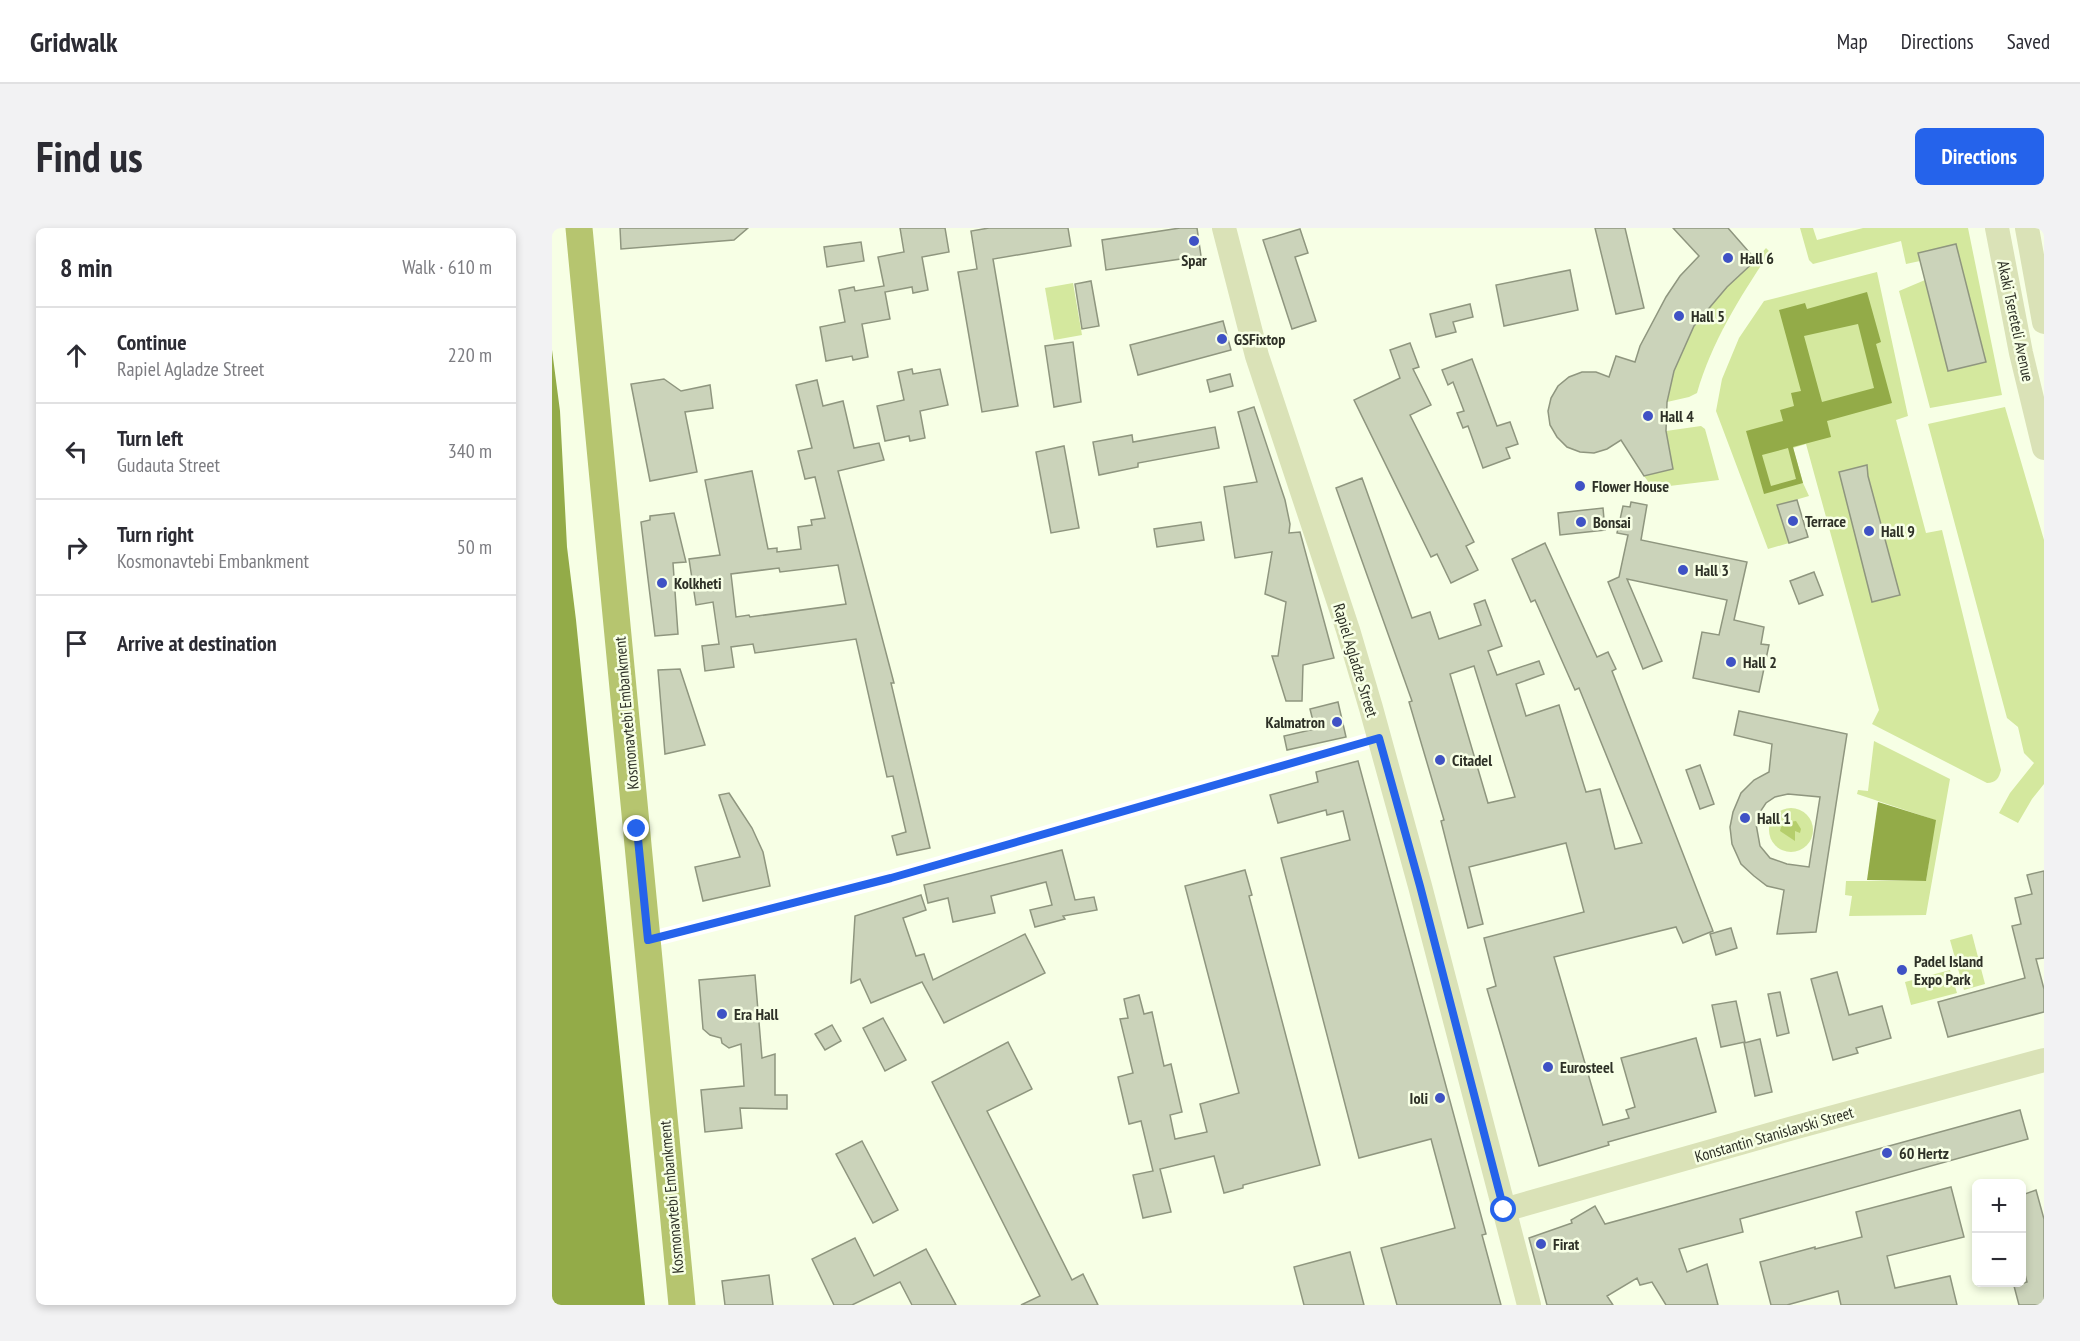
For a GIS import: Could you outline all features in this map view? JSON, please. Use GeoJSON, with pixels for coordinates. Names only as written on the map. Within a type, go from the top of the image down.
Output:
{"type":"FeatureCollection","features":[{"type":"Feature","properties":{"kind":"main road","name":"Kosmonavtebi Embankment"},"geometry":{"type":"LineString","coordinates":[[579,228],[682,1305]]}},
{"type":"Feature","properties":{"kind":"street","name":"Rapiel Agladze Street"},"geometry":{"type":"LineString","coordinates":[[1224,228],[1257,356],[1348,630],[1379,738],[1529,1305]]}},
{"type":"Feature","properties":{"kind":"street","name":"Akaki Tsereteli Avenue"},"geometry":{"type":"LineString","coordinates":[[1997,228],[2021,353],[2044,448]]}},
{"type":"Feature","properties":{"kind":"street","name":"Akaki Tsereteli Avenue"},"geometry":{"type":"LineString","coordinates":[[2027,228],[2044,322]]}},
{"type":"Feature","properties":{"kind":"street"},"geometry":{"type":"LineString","coordinates":[[648,940],[891,878],[1379,738]]}},
{"type":"Feature","properties":{"kind":"street","name":"Konstantin Stanislavski Street"},"geometry":{"type":"LineString","coordinates":[[1504,1210],[1803,1125],[2044,1060]]}},
{"type":"Feature","properties":{"kind":"shaded area"},"geometry":{"type":"Polygon","coordinates":[[[1800,228],[1813,228],[1817,240],[1863,228],[1968,228],[2002,395],[1930,408],[1899,291],[1925,280],[1920,261],[1906,264],[1901,241],[1813,264],[1809,260],[1800,228]]]}},
{"type":"Feature","properties":{"kind":"shaded area"},"geometry":{"type":"Polygon","coordinates":[[[1766,248],[1770,252],[1719,337],[1697,393],[1667,402],[1674,371],[1694,326],[1727,287],[1766,248]]]}},
{"type":"Feature","properties":{"kind":"shaded area"},"geometry":{"type":"Polygon","coordinates":[[[1877,272],[1908,416],[1896,420],[1926,533],[1942,530],[2001,770],[1997,780],[1990,783],[1872,724],[1879,710],[1806,444],[1793,448],[1809,496],[1778,505],[1789,543],[1768,549],[1716,411],[1722,379],[1739,338],[1764,301],[1877,272]]]}},
{"type":"Feature","properties":{"kind":"shaded area"},"geometry":{"type":"Polygon","coordinates":[[[1073,283],[1082,335],[1054,340],[1045,288],[1073,283]]]}},
{"type":"Feature","properties":{"kind":"shaded area"},"geometry":{"type":"Polygon","coordinates":[[[1867,292],[1881,342],[1876,344],[1892,403],[1827,421],[1831,437],[1793,447],[1803,483],[1764,494],[1746,431],[1783,421],[1780,410],[1794,406],[1791,393],[1801,391],[1779,310],[1805,303],[1807,309],[1867,292]],[[1858,324],[1804,336],[1822,402],[1874,388],[1858,324]],[[1788,448],[1762,455],[1771,486],[1796,479],[1788,448]]]}},
{"type":"Feature","properties":{"kind":"shaded area"},"geometry":{"type":"Polygon","coordinates":[[[552,350],[560,411],[567,547],[645,1305],[552,1305],[552,350]]]}},
{"type":"Feature","properties":{"kind":"shaded area"},"geometry":{"type":"Polygon","coordinates":[[[2005,407],[2044,540],[2044,784],[2018,823],[1999,813],[2010,793],[2034,763],[2024,753],[2018,727],[2007,718],[1928,424],[2005,407]]]}},
{"type":"Feature","properties":{"kind":"shaded area"},"geometry":{"type":"Polygon","coordinates":[[[1701,426],[1705,429],[1719,480],[1653,488],[1644,476],[1673,469],[1666,431],[1701,426]]]}},
{"type":"Feature","properties":{"kind":"shaded area"},"geometry":{"type":"Polygon","coordinates":[[[1874,741],[1950,779],[1926,915],[1849,916],[1852,896],[1845,895],[1846,881],[1926,881],[1935,820],[1857,794],[1858,790],[1868,791],[1874,741]]]}},
{"type":"Feature","properties":{"kind":"shaded area"},"geometry":{"type":"Polygon","coordinates":[[[1878,802],[1936,820],[1926,881],[1867,880],[1878,802]]]}},
{"type":"Feature","properties":{"kind":"shaded area"},"geometry":{"type":"Polygon","coordinates":[[[1791,808],[1807,814],[1813,830],[1807,846],[1791,852],[1775,846],[1769,830],[1775,814],[1791,808]]]}},
{"type":"Feature","properties":{"kind":"shaded area"},"geometry":{"type":"Polygon","coordinates":[[[1796,821],[1801,829],[1800,833],[1795,831],[1795,841],[1780,831],[1781,827],[1789,822],[1796,821]]]}},
{"type":"Feature","properties":{"kind":"shaded area"},"geometry":{"type":"Polygon","coordinates":[[[1972,934],[1985,984],[1964,990],[1950,940],[1972,934]]]}},
{"type":"Feature","properties":{"kind":"shaded area"},"geometry":{"type":"Polygon","coordinates":[[[1950,970],[1957,993],[1911,1005],[1905,982],[1950,970]]]}},
{"type":"Feature","properties":{"kind":"building"},"geometry":{"type":"Polygon","coordinates":[[[620,228],[748,228],[734,240],[621,249],[620,228]]]}},
{"type":"Feature","properties":{"kind":"building"},"geometry":{"type":"Polygon","coordinates":[[[900,228],[945,228],[949,252],[922,257],[928,290],[913,293],[912,287],[885,292],[890,319],[862,324],[868,357],[853,360],[852,356],[826,361],[820,327],[845,322],[839,290],[854,287],[855,291],[884,286],[878,257],[904,252],[900,228]]]}},
{"type":"Feature","properties":{"kind":"building"},"geometry":{"type":"Polygon","coordinates":[[[989,228],[1068,228],[1071,246],[993,259],[1018,406],[982,412],[958,272],[977,269],[971,231],[989,228]]]}},
{"type":"Feature","properties":{"kind":"building"},"geometry":{"type":"Polygon","coordinates":[[[1180,228],[1197,228],[1201,256],[1106,270],[1102,240],[1180,228]]]}},
{"type":"Feature","properties":{"kind":"building"},"geometry":{"type":"Polygon","coordinates":[[[1595,228],[1625,228],[1644,308],[1616,314],[1595,228]]]}},
{"type":"Feature","properties":{"kind":"building"},"geometry":{"type":"Polygon","coordinates":[[[1673,228],[1728,228],[1756,260],[1727,287],[1694,326],[1674,371],[1667,402],[1666,431],[1673,469],[1644,476],[1621,440],[1607,449],[1594,453],[1580,452],[1567,447],[1550,425],[1548,411],[1551,398],[1558,386],[1569,377],[1582,372],[1596,372],[1609,377],[1616,356],[1635,362],[1640,346],[1666,297],[1680,276],[1699,256],[1673,228]]]}},
{"type":"Feature","properties":{"kind":"building"},"geometry":{"type":"Polygon","coordinates":[[[1300,229],[1308,253],[1295,257],[1316,321],[1292,329],[1263,240],[1300,229]]]}},
{"type":"Feature","properties":{"kind":"building"},"geometry":{"type":"Polygon","coordinates":[[[861,242],[864,261],[827,267],[824,247],[861,242]]]}},
{"type":"Feature","properties":{"kind":"building"},"geometry":{"type":"Polygon","coordinates":[[[1956,244],[1986,362],[1948,371],[1918,253],[1956,244]]]}},
{"type":"Feature","properties":{"kind":"building"},"geometry":{"type":"Polygon","coordinates":[[[1570,270],[1578,310],[1504,326],[1496,285],[1570,270]]]}},
{"type":"Feature","properties":{"kind":"building"},"geometry":{"type":"Polygon","coordinates":[[[1091,281],[1099,326],[1082,329],[1075,284],[1091,281]]]}},
{"type":"Feature","properties":{"kind":"building"},"geometry":{"type":"Polygon","coordinates":[[[1470,304],[1473,317],[1453,322],[1456,332],[1436,337],[1430,314],[1470,304]]]}},
{"type":"Feature","properties":{"kind":"building"},"geometry":{"type":"Polygon","coordinates":[[[1223,321],[1231,350],[1138,375],[1130,345],[1223,321]]]}},
{"type":"Feature","properties":{"kind":"building"},"geometry":{"type":"Polygon","coordinates":[[[1073,342],[1081,402],[1054,407],[1045,346],[1073,342]]]}},
{"type":"Feature","properties":{"kind":"building"},"geometry":{"type":"Polygon","coordinates":[[[1410,343],[1419,367],[1413,369],[1431,405],[1410,415],[1474,542],[1466,546],[1478,570],[1451,583],[1437,554],[1431,557],[1354,400],[1400,378],[1390,350],[1410,343]]]}},
{"type":"Feature","properties":{"kind":"building"},"geometry":{"type":"Polygon","coordinates":[[[1472,359],[1497,426],[1510,422],[1518,444],[1506,448],[1510,458],[1483,468],[1468,426],[1463,428],[1457,413],[1464,411],[1453,382],[1448,385],[1442,370],[1472,359]]]}},
{"type":"Feature","properties":{"kind":"building"},"geometry":{"type":"Polygon","coordinates":[[[912,369],[913,374],[940,369],[948,405],[920,411],[925,438],[910,441],[909,436],[885,441],[877,406],[904,400],[898,372],[912,369]]]}},
{"type":"Feature","properties":{"kind":"building"},"geometry":{"type":"Polygon","coordinates":[[[1230,374],[1233,386],[1210,392],[1207,380],[1230,374]]]}},
{"type":"Feature","properties":{"kind":"building"},"geometry":{"type":"Polygon","coordinates":[[[664,379],[681,391],[710,385],[713,408],[685,412],[697,472],[650,481],[631,384],[664,379]]]}},
{"type":"Feature","properties":{"kind":"building"},"geometry":{"type":"Polygon","coordinates":[[[817,380],[823,406],[843,401],[854,448],[879,443],[884,460],[838,471],[894,683],[891,683],[930,848],[897,855],[892,836],[906,832],[893,776],[887,777],[856,639],[755,653],[753,644],[731,647],[734,667],[705,671],[702,646],[719,644],[713,602],[696,605],[689,559],[720,555],[705,480],[752,471],[768,549],[777,548],[777,552],[801,549],[798,527],[812,525],[811,520],[825,518],[815,477],[805,479],[798,451],[812,448],[796,385],[817,380]],[[838,565],[780,572],[779,568],[731,574],[736,617],[846,604],[838,565]]]}},
{"type":"Feature","properties":{"kind":"building"},"geometry":{"type":"Polygon","coordinates":[[[1254,407],[1285,500],[1290,524],[1289,533],[1300,532],[1334,658],[1303,665],[1302,701],[1286,701],[1272,656],[1278,656],[1286,602],[1265,594],[1272,552],[1235,558],[1224,487],[1257,482],[1238,412],[1254,407]]]}},
{"type":"Feature","properties":{"kind":"building"},"geometry":{"type":"Polygon","coordinates":[[[1215,427],[1219,448],[1138,463],[1138,467],[1099,475],[1093,442],[1132,435],[1133,442],[1215,427]]]}},
{"type":"Feature","properties":{"kind":"building"},"geometry":{"type":"Polygon","coordinates":[[[1064,446],[1079,528],[1051,533],[1036,452],[1064,446]]]}},
{"type":"Feature","properties":{"kind":"building","name":"Hall 9"},"geometry":{"type":"Polygon","coordinates":[[[1867,465],[1900,595],[1872,602],[1839,472],[1867,465]]]}},
{"type":"Feature","properties":{"kind":"building"},"geometry":{"type":"Polygon","coordinates":[[[1362,478],[1412,618],[1430,612],[1439,639],[1481,625],[1474,604],[1485,600],[1502,646],[1488,651],[1497,675],[1539,661],[1544,674],[1516,684],[1526,716],[1559,705],[1586,792],[1600,789],[1615,849],[1642,843],[1579,688],[1575,690],[1535,600],[1531,602],[1512,559],[1545,543],[1597,657],[1608,652],[1616,669],[1612,671],[1713,931],[1683,943],[1676,927],[1554,957],[1603,1125],[1629,1118],[1626,1110],[1635,1107],[1621,1058],[1696,1038],[1716,1112],[1608,1142],[1609,1145],[1539,1166],[1487,989],[1496,986],[1484,938],[1584,912],[1566,843],[1469,867],[1483,924],[1468,928],[1441,821],[1444,820],[1409,702],[1412,701],[1336,488],[1362,478]],[[1474,666],[1450,674],[1488,803],[1515,797],[1474,666]]]}},
{"type":"Feature","properties":{"kind":"building","name":"Terrace"},"geometry":{"type":"Polygon","coordinates":[[[1797,500],[1808,537],[1789,543],[1777,505],[1797,500]]]}},
{"type":"Feature","properties":{"kind":"building"},"geometry":{"type":"Polygon","coordinates":[[[1631,502],[1647,505],[1641,540],[1747,562],[1734,620],[1764,627],[1761,644],[1769,645],[1759,692],[1693,678],[1702,632],[1719,635],[1727,600],[1627,579],[1662,661],[1643,669],[1608,582],[1619,577],[1628,535],[1617,533],[1623,506],[1630,507],[1631,502]]]}},
{"type":"Feature","properties":{"kind":"building","name":"Bonsai"},"geometry":{"type":"Polygon","coordinates":[[[1603,508],[1605,530],[1560,535],[1558,513],[1603,508]]]}},
{"type":"Feature","properties":{"kind":"building"},"geometry":{"type":"Polygon","coordinates":[[[674,513],[686,562],[673,563],[678,634],[655,636],[641,522],[650,520],[650,516],[674,513]]]}},
{"type":"Feature","properties":{"kind":"building"},"geometry":{"type":"Polygon","coordinates":[[[1201,522],[1204,540],[1157,547],[1154,529],[1201,522]]]}},
{"type":"Feature","properties":{"kind":"building"},"geometry":{"type":"Polygon","coordinates":[[[1814,572],[1823,595],[1799,604],[1790,581],[1814,572]]]}},
{"type":"Feature","properties":{"kind":"building"},"geometry":{"type":"Polygon","coordinates":[[[680,669],[705,745],[665,754],[658,670],[680,669]]]}},
{"type":"Feature","properties":{"kind":"building"},"geometry":{"type":"Polygon","coordinates":[[[1338,702],[1346,737],[1287,750],[1284,736],[1315,729],[1310,709],[1338,702]]]}},
{"type":"Feature","properties":{"kind":"building","name":"Hall 1"},"geometry":{"type":"Polygon","coordinates":[[[1739,711],[1847,734],[1816,932],[1777,934],[1784,890],[1767,886],[1754,876],[1741,864],[1732,844],[1730,827],[1733,812],[1741,793],[1754,780],[1769,772],[1772,744],[1734,735],[1739,711]],[[1788,794],[1775,797],[1766,803],[1756,824],[1760,846],[1770,858],[1787,864],[1809,867],[1820,797],[1788,794]]]}},
{"type":"Feature","properties":{"kind":"building"},"geometry":{"type":"Polygon","coordinates":[[[1358,761],[1486,1234],[1482,1235],[1501,1305],[1397,1305],[1381,1248],[1455,1228],[1431,1139],[1359,1158],[1281,858],[1350,840],[1343,811],[1327,815],[1326,810],[1278,823],[1270,795],[1318,782],[1316,772],[1358,761]]]}},
{"type":"Feature","properties":{"kind":"building"},"geometry":{"type":"Polygon","coordinates":[[[1700,765],[1714,804],[1700,809],[1686,770],[1700,765]]]}},
{"type":"Feature","properties":{"kind":"building"},"geometry":{"type":"Polygon","coordinates":[[[729,793],[752,828],[763,852],[770,886],[703,901],[695,867],[740,857],[719,795],[729,793]]]}},
{"type":"Feature","properties":{"kind":"building"},"geometry":{"type":"Polygon","coordinates":[[[1062,850],[1075,900],[1094,897],[1097,910],[1063,916],[1065,919],[1035,927],[1030,910],[1052,905],[1046,882],[991,896],[995,913],[953,922],[948,898],[928,903],[924,885],[1062,850]]]}},
{"type":"Feature","properties":{"kind":"building"},"geometry":{"type":"Polygon","coordinates":[[[1245,870],[1252,895],[1249,896],[1320,1165],[1243,1185],[1243,1188],[1224,1193],[1214,1156],[1160,1169],[1171,1212],[1143,1218],[1133,1175],[1153,1171],[1141,1121],[1129,1124],[1118,1077],[1133,1073],[1120,1019],[1128,1018],[1124,999],[1139,995],[1144,1014],[1152,1012],[1164,1066],[1171,1064],[1182,1112],[1170,1115],[1175,1139],[1207,1132],[1200,1104],[1239,1093],[1185,886],[1245,870]]]}},
{"type":"Feature","properties":{"kind":"building"},"geometry":{"type":"Polygon","coordinates":[[[2044,871],[2044,958],[2036,959],[2044,989],[2044,1012],[1948,1037],[1938,1002],[2025,978],[2012,926],[2021,924],[2015,898],[2032,894],[2027,875],[2044,871]]]}},
{"type":"Feature","properties":{"kind":"building"},"geometry":{"type":"Polygon","coordinates":[[[921,895],[926,910],[903,918],[916,956],[924,954],[933,980],[1025,934],[1045,973],[944,1023],[922,982],[871,1003],[860,979],[851,983],[855,916],[921,895]]]}},
{"type":"Feature","properties":{"kind":"building"},"geometry":{"type":"Polygon","coordinates":[[[1731,928],[1737,948],[1716,955],[1710,934],[1731,928]]]}},
{"type":"Feature","properties":{"kind":"building"},"geometry":{"type":"Polygon","coordinates":[[[1837,972],[1849,1015],[1882,1006],[1891,1038],[1856,1048],[1858,1053],[1833,1060],[1811,979],[1837,972]]]}},
{"type":"Feature","properties":{"kind":"building"},"geometry":{"type":"Polygon","coordinates":[[[755,975],[762,1058],[775,1054],[775,1095],[787,1095],[787,1109],[740,1108],[742,1128],[705,1132],[701,1090],[744,1086],[741,1044],[729,1048],[722,1043],[721,1038],[710,1035],[703,1029],[699,980],[755,975]]]}},
{"type":"Feature","properties":{"kind":"building"},"geometry":{"type":"Polygon","coordinates":[[[1780,992],[1789,1033],[1777,1036],[1768,994],[1780,992]]]}},
{"type":"Feature","properties":{"kind":"building"},"geometry":{"type":"Polygon","coordinates":[[[1736,1001],[1745,1042],[1721,1047],[1712,1005],[1736,1001]]]}},
{"type":"Feature","properties":{"kind":"building"},"geometry":{"type":"Polygon","coordinates":[[[883,1018],[906,1060],[885,1071],[863,1028],[883,1018]]]}},
{"type":"Feature","properties":{"kind":"building"},"geometry":{"type":"Polygon","coordinates":[[[832,1025],[841,1041],[825,1050],[815,1034],[832,1025]]]}},
{"type":"Feature","properties":{"kind":"building"},"geometry":{"type":"Polygon","coordinates":[[[1760,1039],[1772,1092],[1755,1096],[1744,1043],[1760,1039]]]}},
{"type":"Feature","properties":{"kind":"building"},"geometry":{"type":"Polygon","coordinates":[[[1008,1042],[1032,1089],[987,1111],[1072,1280],[1083,1274],[1098,1305],[1021,1305],[1040,1296],[932,1082],[1008,1042]]]}},
{"type":"Feature","properties":{"kind":"building"},"geometry":{"type":"Polygon","coordinates":[[[2020,1110],[2028,1139],[1740,1219],[1743,1232],[1679,1249],[1687,1272],[1707,1264],[1718,1305],[1666,1305],[1652,1282],[1640,1285],[1637,1278],[1607,1296],[1613,1305],[1547,1305],[1529,1238],[1572,1223],[1571,1220],[1595,1206],[1605,1224],[2020,1110]]]}},
{"type":"Feature","properties":{"kind":"building"},"geometry":{"type":"Polygon","coordinates":[[[862,1141],[898,1210],[873,1223],[836,1154],[862,1141]]]}},
{"type":"Feature","properties":{"kind":"building"},"geometry":{"type":"Polygon","coordinates":[[[1951,1187],[1964,1237],[1887,1256],[1895,1288],[1950,1276],[1957,1305],[1841,1305],[1838,1291],[1787,1305],[1771,1305],[1760,1262],[1862,1237],[1856,1212],[1951,1187]]]}},
{"type":"Feature","properties":{"kind":"building"},"geometry":{"type":"Polygon","coordinates":[[[2036,1190],[2044,1219],[2044,1305],[2019,1305],[2014,1287],[2026,1287],[2027,1282],[2026,1194],[2036,1190]]]}},
{"type":"Feature","properties":{"kind":"building"},"geometry":{"type":"Polygon","coordinates":[[[855,1238],[874,1276],[926,1249],[956,1305],[912,1305],[900,1282],[852,1305],[834,1305],[812,1259],[855,1238]]]}},
{"type":"Feature","properties":{"kind":"building"},"geometry":{"type":"Polygon","coordinates":[[[1350,1252],[1364,1305],[1304,1305],[1294,1267],[1350,1252]]]}},
{"type":"Feature","properties":{"kind":"building"},"geometry":{"type":"Polygon","coordinates":[[[769,1275],[773,1305],[725,1305],[722,1281],[769,1275]]]}},
{"type":"Feature","properties":{"kind":"place","name":"Spar"},"geometry":{"type":"Point","coordinates":[1194,241]}},
{"type":"Feature","properties":{"kind":"place","name":"Hall 6"},"geometry":{"type":"Point","coordinates":[1728,258]}},
{"type":"Feature","properties":{"kind":"place","name":"Hall 5"},"geometry":{"type":"Point","coordinates":[1679,316]}},
{"type":"Feature","properties":{"kind":"place","name":"GSFixtop"},"geometry":{"type":"Point","coordinates":[1222,339]}},
{"type":"Feature","properties":{"kind":"place","name":"Hall 4"},"geometry":{"type":"Point","coordinates":[1648,416]}},
{"type":"Feature","properties":{"kind":"place","name":"Flower House"},"geometry":{"type":"Point","coordinates":[1580,486]}},
{"type":"Feature","properties":{"kind":"place","name":"Terrace"},"geometry":{"type":"Point","coordinates":[1793,521]}},
{"type":"Feature","properties":{"kind":"place","name":"Bonsai"},"geometry":{"type":"Point","coordinates":[1581,522]}},
{"type":"Feature","properties":{"kind":"place","name":"Hall 9"},"geometry":{"type":"Point","coordinates":[1869,531]}},
{"type":"Feature","properties":{"kind":"place","name":"Hall 3"},"geometry":{"type":"Point","coordinates":[1683,570]}},
{"type":"Feature","properties":{"kind":"place","name":"Kolkheti"},"geometry":{"type":"Point","coordinates":[662,583]}},
{"type":"Feature","properties":{"kind":"place","name":"Hall 2"},"geometry":{"type":"Point","coordinates":[1731,662]}},
{"type":"Feature","properties":{"kind":"place","name":"Kalmatron"},"geometry":{"type":"Point","coordinates":[1337,722]}},
{"type":"Feature","properties":{"kind":"place","name":"Citadel"},"geometry":{"type":"Point","coordinates":[1440,760]}},
{"type":"Feature","properties":{"kind":"place","name":"Hall 1"},"geometry":{"type":"Point","coordinates":[1745,818]}},
{"type":"Feature","properties":{"kind":"place","name":"Padel Island Expo Park"},"geometry":{"type":"Point","coordinates":[1902,970]}},
{"type":"Feature","properties":{"kind":"place","name":"Era Hall"},"geometry":{"type":"Point","coordinates":[722,1014]}},
{"type":"Feature","properties":{"kind":"place","name":"Eurosteel"},"geometry":{"type":"Point","coordinates":[1548,1067]}},
{"type":"Feature","properties":{"kind":"place","name":"Ioli"},"geometry":{"type":"Point","coordinates":[1440,1098]}},
{"type":"Feature","properties":{"kind":"place","name":"60 Hertz"},"geometry":{"type":"Point","coordinates":[1887,1153]}},
{"type":"Feature","properties":{"kind":"place","name":"Firat"},"geometry":{"type":"Point","coordinates":[1541,1244]}},
{"type":"Feature","properties":{"kind":"route"},"geometry":{"type":"LineString","coordinates":[[637,829],[648,940],[891,878],[1379,738],[1504,1210]]}}]}
